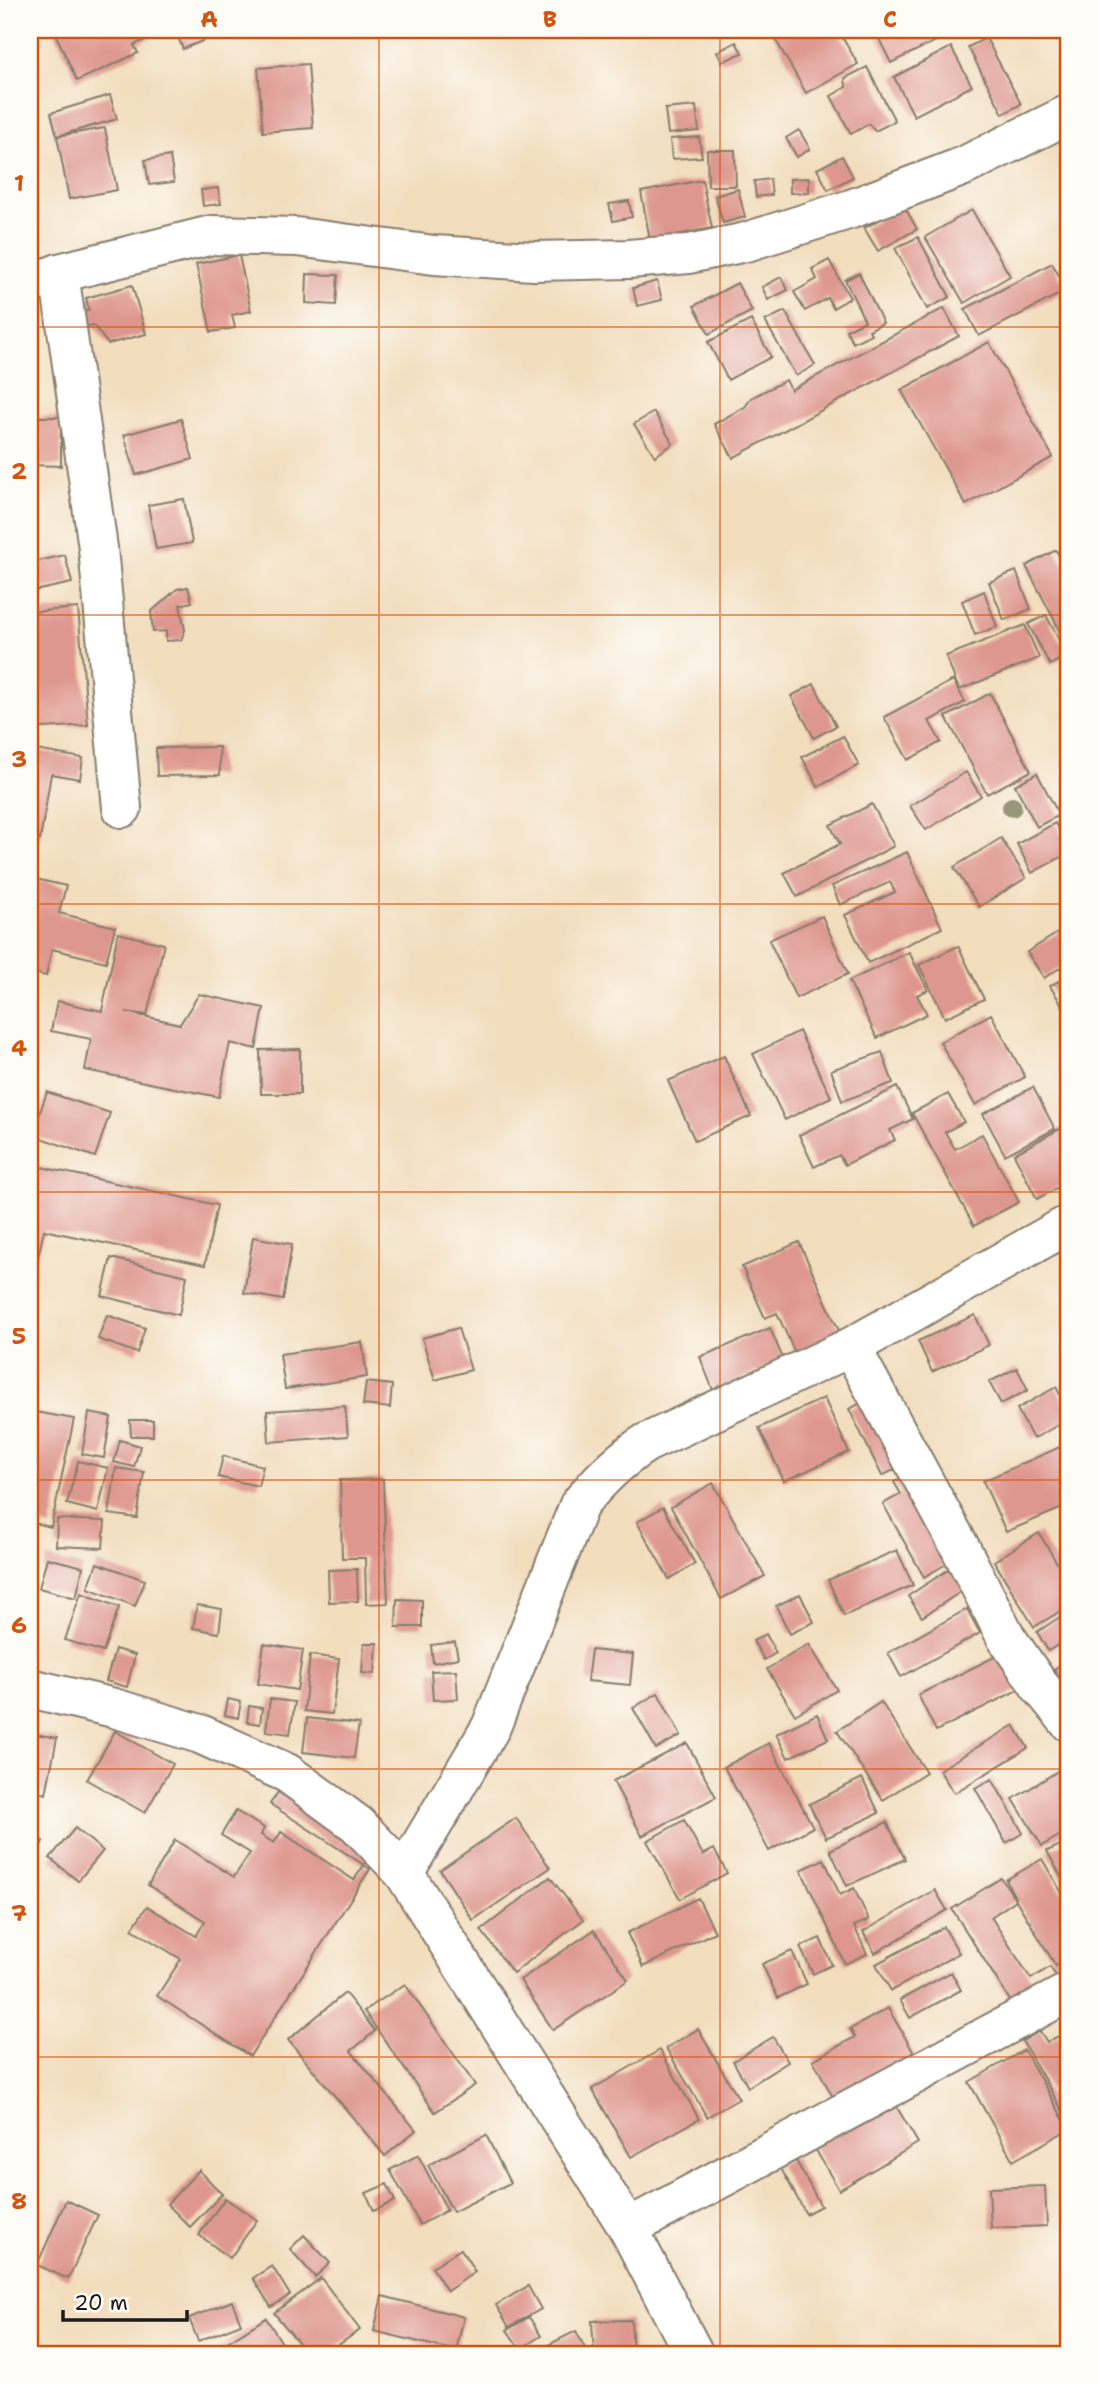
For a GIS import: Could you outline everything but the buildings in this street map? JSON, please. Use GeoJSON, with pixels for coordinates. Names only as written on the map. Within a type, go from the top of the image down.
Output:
{"type":"FeatureCollection","features":[{"type":"Feature","properties":{"kind":"street"},"geometry":{"type":"LineString","coordinates":[[122,808],[98,548],[37,278],[212,235],[297,237],[433,255],[534,261],[629,259],[690,254],[746,242],[851,209],[964,166],[1069,114]]}},
{"type":"Feature","properties":{"kind":"street"},"geometry":{"type":"LineString","coordinates":[[404,1873],[491,1727],[579,1505],[599,1480],[621,1459],[646,1443],[851,1347],[1069,1224]]}},
{"type":"Feature","properties":{"kind":"street"},"geometry":{"type":"LineString","coordinates":[[851,1347],[1006,1637],[1069,1722]]}},
{"type":"Feature","properties":{"kind":"street"},"geometry":{"type":"LineString","coordinates":[[30,1688],[200,1734],[287,1773],[357,1824],[404,1873],[628,2228],[694,2354]]}},
{"type":"Feature","properties":{"kind":"street"},"geometry":{"type":"LineString","coordinates":[[628,2228],[1069,1992]]}}]}
